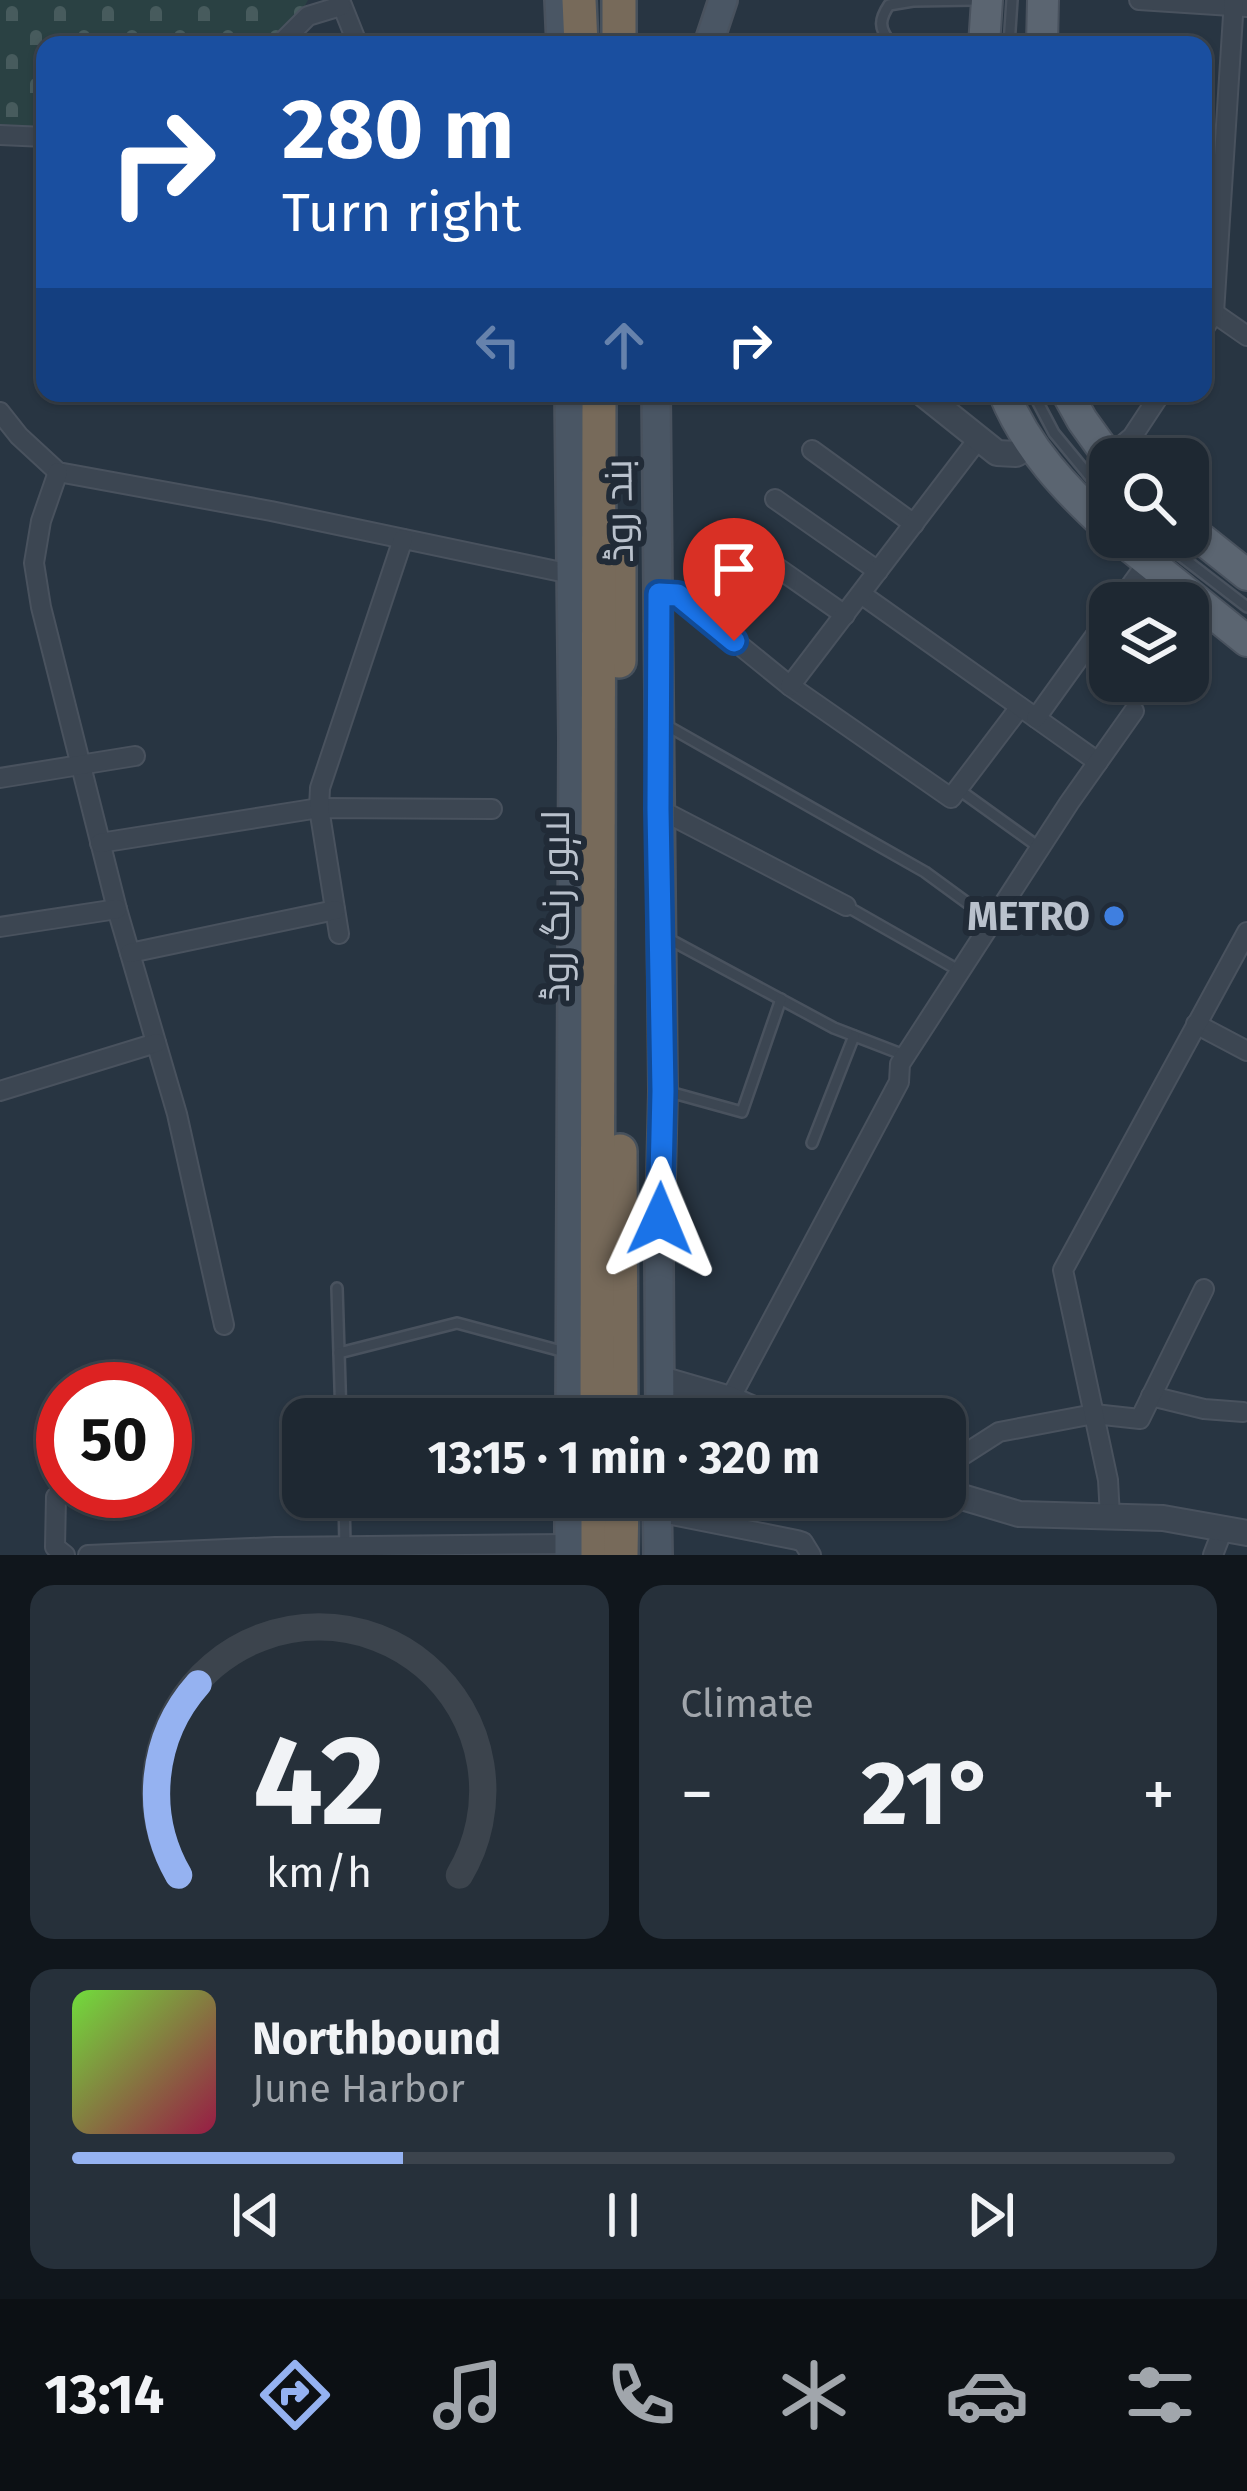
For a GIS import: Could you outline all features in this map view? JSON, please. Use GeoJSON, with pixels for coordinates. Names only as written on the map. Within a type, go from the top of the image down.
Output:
{"type":"FeatureCollection","features":[{"type":"Feature","properties":{"kind":"highway"},"geometry":{"type":"LineString","coordinates":[[594,0],[594,32]]}},
{"type":"Feature","properties":{"kind":"highway","name":"لاہور رنگ روڈ"},"geometry":{"type":"LineString","coordinates":[[597,1398],[598,402]]}},
{"type":"Feature","properties":{"kind":"highway","name":"لاہور رنگ روڈ"},"geometry":{"type":"LineString","coordinates":[[620,402],[621,1398]]}},
{"type":"Feature","properties":{"kind":"highway"},"geometry":{"type":"LineString","coordinates":[[579,1551],[591,1518]]}},
{"type":"Feature","properties":{"kind":"highway"},"geometry":{"type":"LineString","coordinates":[[621,1555],[622,1518]]}},
{"type":"Feature","properties":{"kind":"main road"},"geometry":{"type":"LineString","coordinates":[[559,0],[594,32]]}},
{"type":"Feature","properties":{"kind":"main road"},"geometry":{"type":"LineString","coordinates":[[711,36],[723,0]]}},
{"type":"Feature","properties":{"kind":"main road"},"geometry":{"type":"LineString","coordinates":[[984,36],[987,0]]}},
{"type":"Feature","properties":{"kind":"main road"},"geometry":{"type":"LineString","coordinates":[[1042,36],[1043,0]]}},
{"type":"Feature","properties":{"kind":"main road","name":"بند روڈ"},"geometry":{"type":"LineString","coordinates":[[569,402],[570,1398]]}},
{"type":"Feature","properties":{"kind":"main road","name":"بند روڈ"},"geometry":{"type":"LineString","coordinates":[[656,402],[663,1091],[660,1398]]}},
{"type":"Feature","properties":{"kind":"main road"},"geometry":{"type":"LineString","coordinates":[[1009,402],[1031,445],[1089,509]]}},
{"type":"Feature","properties":{"kind":"main road"},"geometry":{"type":"LineString","coordinates":[[1072,402],[1095,438]]}},
{"type":"Feature","properties":{"kind":"main road"},"geometry":{"type":"LineString","coordinates":[[1209,545],[1247,575]]}},
{"type":"Feature","properties":{"kind":"main road"},"geometry":{"type":"LineString","coordinates":[[1162,558],[1245,626]]}},
{"type":"Feature","properties":{"kind":"main road"},"geometry":{"type":"LineString","coordinates":[[573,1518],[579,1551]]}},
{"type":"Feature","properties":{"kind":"main road"},"geometry":{"type":"LineString","coordinates":[[657,1518],[658,1555]]}},
{"type":"Feature","properties":{"kind":"street"},"geometry":{"type":"LineString","coordinates":[[1139,0],[1238,4],[1212,288]]}},
{"type":"Feature","properties":{"kind":"street"},"geometry":{"type":"LineString","coordinates":[[288,36],[308,16],[340,3],[354,36]]}},
{"type":"Feature","properties":{"kind":"street"},"geometry":{"type":"LineString","coordinates":[[0,135],[36,137]]}},
{"type":"Feature","properties":{"kind":"street"},"geometry":{"type":"LineString","coordinates":[[1212,322],[1247,336]]}},
{"type":"Feature","properties":{"kind":"street"},"geometry":{"type":"LineString","coordinates":[[933,402],[998,453],[1016,454],[1031,445]]}},
{"type":"Feature","properties":{"kind":"street"},"geometry":{"type":"LineString","coordinates":[[1131,438],[1155,402]]}},
{"type":"Feature","properties":{"kind":"street"},"geometry":{"type":"LineString","coordinates":[[0,412],[58,472],[571,574]]}},
{"type":"Feature","properties":{"kind":"street"},"geometry":{"type":"LineString","coordinates":[[790,686],[979,439]]}},
{"type":"Feature","properties":{"kind":"street"},"geometry":{"type":"LineString","coordinates":[[812,450],[914,524]]}},
{"type":"Feature","properties":{"kind":"street"},"geometry":{"type":"LineString","coordinates":[[58,472],[41,521],[34,563],[41,607],[117,908],[177,1114],[224,1325]]}},
{"type":"Feature","properties":{"kind":"street"},"geometry":{"type":"LineString","coordinates":[[775,499],[878,571]]}},
{"type":"Feature","properties":{"kind":"street"},"geometry":{"type":"LineString","coordinates":[[728,533],[844,615]]}},
{"type":"Feature","properties":{"kind":"street"},"geometry":{"type":"LineString","coordinates":[[339,934],[320,808],[323,774],[403,538]]}},
{"type":"Feature","properties":{"kind":"street"},"geometry":{"type":"LineString","coordinates":[[659,594],[678,595],[790,686],[951,798],[1089,640]]}},
{"type":"Feature","properties":{"kind":"street"},"geometry":{"type":"LineString","coordinates":[[861,594],[1098,762]]}},
{"type":"Feature","properties":{"kind":"street"},"geometry":{"type":"LineString","coordinates":[[731,1398],[899,1082],[900,1064],[1134,711]]}},
{"type":"Feature","properties":{"kind":"street"},"geometry":{"type":"LineString","coordinates":[[0,778],[135,756]]}},
{"type":"Feature","properties":{"kind":"street"},"geometry":{"type":"LineString","coordinates":[[100,842],[320,808],[491,809]]}},
{"type":"Feature","properties":{"kind":"street"},"geometry":{"type":"LineString","coordinates":[[658,809],[846,906]]}},
{"type":"Feature","properties":{"kind":"street"},"geometry":{"type":"LineString","coordinates":[[0,927],[117,908]]}},
{"type":"Feature","properties":{"kind":"street"},"geometry":{"type":"LineString","coordinates":[[130,953],[335,910]]}},
{"type":"Feature","properties":{"kind":"street"},"geometry":{"type":"LineString","coordinates":[[1110,1517],[1108,1480],[1063,1270],[1247,932]]}},
{"type":"Feature","properties":{"kind":"street"},"geometry":{"type":"LineString","coordinates":[[1196,1024],[1247,1051]]}},
{"type":"Feature","properties":{"kind":"street"},"geometry":{"type":"LineString","coordinates":[[0,1091],[156,1043]]}},
{"type":"Feature","properties":{"kind":"street"},"geometry":{"type":"LineString","coordinates":[[966,1453],[999,1432],[1094,1414],[1140,1419],[1204,1288]]}},
{"type":"Feature","properties":{"kind":"street"},"geometry":{"type":"LineString","coordinates":[[661,1379],[727,1398]]}},
{"type":"Feature","properties":{"kind":"street"},"geometry":{"type":"LineString","coordinates":[[1151,1396],[1204,1409],[1244,1412]]}},
{"type":"Feature","properties":{"kind":"street"},"geometry":{"type":"LineString","coordinates":[[966,1497],[1018,1514],[1162,1518],[1235,1531]]}},
{"type":"Feature","properties":{"kind":"street"},"geometry":{"type":"LineString","coordinates":[[56,1518],[55,1547],[65,1555]]}},
{"type":"Feature","properties":{"kind":"street"},"geometry":{"type":"LineString","coordinates":[[709,1518],[803,1542],[811,1555]]}},
{"type":"Feature","properties":{"kind":"street"},"geometry":{"type":"LineString","coordinates":[[1213,1555],[1235,1531]]}},
{"type":"Feature","properties":{"kind":"street"},"geometry":{"type":"LineString","coordinates":[[88,1555],[345,1547],[579,1551]]}},
{"type":"Feature","properties":{"kind":"lane"},"geometry":{"type":"LineString","coordinates":[[885,36],[881,18],[889,5],[974,0]]}},
{"type":"Feature","properties":{"kind":"lane"},"geometry":{"type":"LineString","coordinates":[[1010,36],[1012,0]]}},
{"type":"Feature","properties":{"kind":"lane"},"geometry":{"type":"LineString","coordinates":[[1038,402],[1054,434],[1089,476]]}},
{"type":"Feature","properties":{"kind":"lane"},"geometry":{"type":"LineString","coordinates":[[659,721],[925,872],[992,921]]}},
{"type":"Feature","properties":{"kind":"lane"},"geometry":{"type":"LineString","coordinates":[[958,789],[1040,848]]}},
{"type":"Feature","properties":{"kind":"lane"},"geometry":{"type":"LineString","coordinates":[[846,906],[960,971]]}},
{"type":"Feature","properties":{"kind":"lane"},"geometry":{"type":"LineString","coordinates":[[662,935],[854,1036],[905,1056]]}},
{"type":"Feature","properties":{"kind":"lane"},"geometry":{"type":"LineString","coordinates":[[663,1091],[742,1112],[781,999]]}},
{"type":"Feature","properties":{"kind":"lane"},"geometry":{"type":"LineString","coordinates":[[812,1143],[854,1036]]}},
{"type":"Feature","properties":{"kind":"lane"},"geometry":{"type":"LineString","coordinates":[[337,1288],[340,1398]]}},
{"type":"Feature","properties":{"kind":"lane"},"geometry":{"type":"LineString","coordinates":[[339,1353],[457,1323],[571,1354]]}},
{"type":"Feature","properties":{"kind":"lane"},"geometry":{"type":"LineString","coordinates":[[344,1518],[345,1547]]}},
{"type":"Feature","properties":{"kind":"green space"},"geometry":{"type":"Polygon","coordinates":[[[0,0],[308,0],[287,36],[36,36],[36,135],[0,133],[0,0]]]}},
{"type":"Feature","properties":{"kind":"place","name":"METRO"},"geometry":{"type":"Point","coordinates":[1114,916]}},
{"type":"Feature","properties":{"kind":"route"},"geometry":{"type":"LineString","coordinates":[[660,1219],[659,594],[678,595],[734,641]]}}]}
